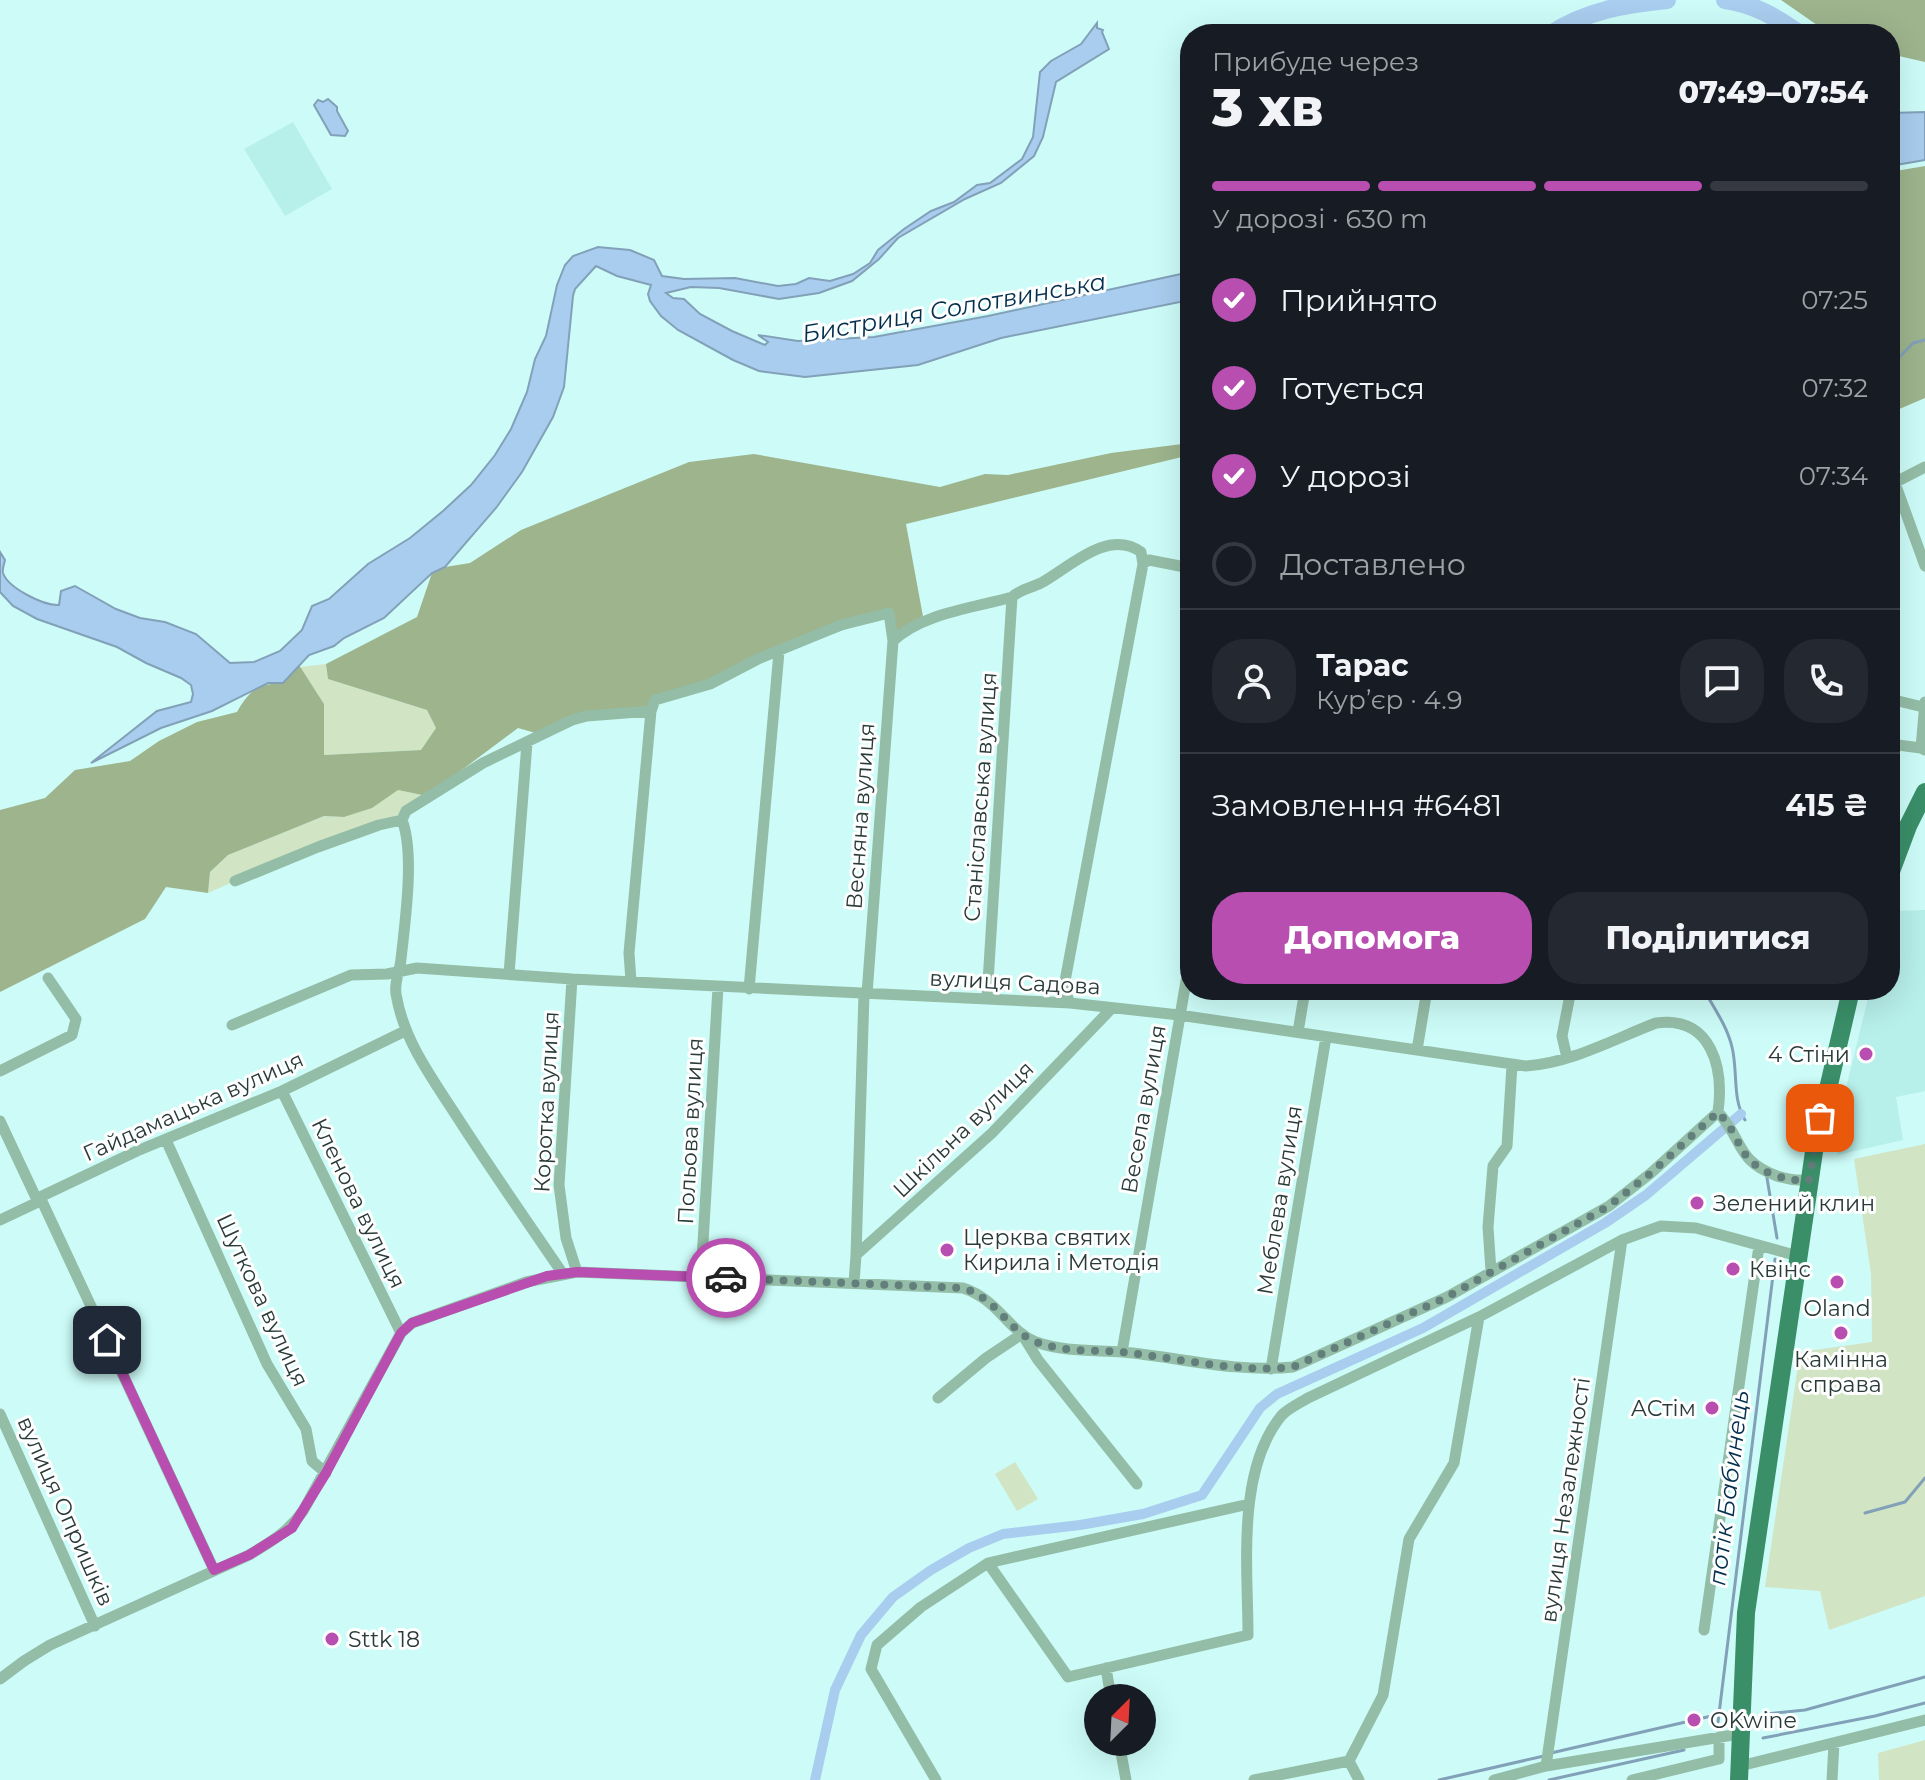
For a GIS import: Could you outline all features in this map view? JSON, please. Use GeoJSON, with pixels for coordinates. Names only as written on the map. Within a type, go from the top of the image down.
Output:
{"type":"FeatureCollection","features":[{"type":"Feature","properties":{"kind":"main road"},"geometry":{"type":"LineString","coordinates":[[1900,847],[1925,792]]}},
{"type":"Feature","properties":{"kind":"main road"},"geometry":{"type":"LineString","coordinates":[[1744,1772],[1739,1734],[1746,1613],[1809,1180],[1826,1091],[1849,1000]]}},
{"type":"Feature","properties":{"kind":"street"},"geometry":{"type":"LineString","coordinates":[[1900,480],[1925,467]]}},
{"type":"Feature","properties":{"kind":"street"},"geometry":{"type":"LineString","coordinates":[[1900,504],[1925,566]]}},
{"type":"Feature","properties":{"kind":"street"},"geometry":{"type":"LineString","coordinates":[[893,641],[903,631],[924,622],[1012,597],[1021,590],[1038,585],[1087,553],[1117,546],[1133,547],[1141,552],[1143,564],[1065,981],[1070,1003]]}},
{"type":"Feature","properties":{"kind":"street"},"geometry":{"type":"LineString","coordinates":[[1143,564],[1149,560],[1180,566]]}},
{"type":"Feature","properties":{"kind":"street","name":"Станіславська вулиця"},"geometry":{"type":"LineString","coordinates":[[987,998],[1012,597]]}},
{"type":"Feature","properties":{"kind":"street"},"geometry":{"type":"LineString","coordinates":[[631,981],[629,953],[651,711],[655,700],[710,684],[745,665],[841,625],[889,613],[893,641]]}},
{"type":"Feature","properties":{"kind":"street","name":"Весняна вулиця"},"geometry":{"type":"LineString","coordinates":[[856,1255],[865,994],[893,641]]}},
{"type":"Feature","properties":{"kind":"street"},"geometry":{"type":"LineString","coordinates":[[749,989],[779,652]]}},
{"type":"Feature","properties":{"kind":"street"},"geometry":{"type":"LineString","coordinates":[[1900,700],[1924,704],[1923,749],[1900,746]]}},
{"type":"Feature","properties":{"kind":"street"},"geometry":{"type":"LineString","coordinates":[[563,1274],[474,1143],[405,1031],[395,990],[399,972],[408,835],[402,820],[406,811],[427,796],[539,734],[587,716],[651,711]]}},
{"type":"Feature","properties":{"kind":"street"},"geometry":{"type":"LineString","coordinates":[[509,974],[527,743]]}},
{"type":"Feature","properties":{"kind":"street"},"geometry":{"type":"LineString","coordinates":[[235,881],[342,838],[402,820]]}},
{"type":"Feature","properties":{"kind":"street","name":"вулиця Садова"},"geometry":{"type":"LineString","coordinates":[[232,1025],[351,975],[417,968],[749,989],[1070,1003],[1179,1015],[1512,1065],[1545,1065],[1656,1023],[1668,1022],[1689,1026],[1705,1039],[1715,1055],[1721,1116]]}},
{"type":"Feature","properties":{"kind":"street"},"geometry":{"type":"LineString","coordinates":[[0,1071],[72,1035],[76,1019],[48,978]]}},
{"type":"Feature","properties":{"kind":"street","name":"Коротка вулиця"},"geometry":{"type":"LineString","coordinates":[[572,979],[559,1185],[566,1238],[577,1272]]}},
{"type":"Feature","properties":{"kind":"street","name":"Польова вулиця"},"geometry":{"type":"LineString","coordinates":[[701,1277],[718,987]]}},
{"type":"Feature","properties":{"kind":"street","name":"Весела вулиця"},"geometry":{"type":"LineString","coordinates":[[1122,1352],[1182,1000]]}},
{"type":"Feature","properties":{"kind":"street"},"geometry":{"type":"LineString","coordinates":[[1298,1032],[1303,1000]]}},
{"type":"Feature","properties":{"kind":"street"},"geometry":{"type":"LineString","coordinates":[[1417,1050],[1425,1000]]}},
{"type":"Feature","properties":{"kind":"street"},"geometry":{"type":"LineString","coordinates":[[1567,1058],[1562,1036],[1569,1000]]}},
{"type":"Feature","properties":{"kind":"street","name":"Шкільна вулиця"},"geometry":{"type":"LineString","coordinates":[[856,1255],[992,1133],[1112,1008]]}},
{"type":"Feature","properties":{"kind":"street","name":"Гайдамацька вулиця"},"geometry":{"type":"LineString","coordinates":[[0,1220],[39,1199],[282,1091],[405,1031]]}},
{"type":"Feature","properties":{"kind":"street","name":"Меблева вулиця"},"geometry":{"type":"LineString","coordinates":[[1271,1369],[1326,1037]]}},
{"type":"Feature","properties":{"kind":"street"},"geometry":{"type":"LineString","coordinates":[[1491,1271],[1488,1227],[1493,1166],[1507,1146],[1512,1065]]}},
{"type":"Feature","properties":{"kind":"street","name":"Кленова вулиця"},"geometry":{"type":"LineString","coordinates":[[282,1091],[401,1333]]}},
{"type":"Feature","properties":{"kind":"street"},"geometry":{"type":"LineString","coordinates":[[1022,1334],[1061,1349],[1122,1352],[1223,1367],[1293,1367],[1447,1297],[1609,1206],[1721,1116],[1733,1128],[1745,1156],[1756,1168],[1793,1181],[1809,1180]]}},
{"type":"Feature","properties":{"kind":"street"},"geometry":{"type":"LineString","coordinates":[[0,1121],[214,1570]]}},
{"type":"Feature","properties":{"kind":"street","name":"Шуткова вулиця"},"geometry":{"type":"LineString","coordinates":[[166,1140],[267,1364],[306,1429],[312,1461],[326,1473]]}},
{"type":"Feature","properties":{"kind":"street"},"geometry":{"type":"LineString","coordinates":[[988,1563],[1068,1677],[1248,1635],[1249,1504],[1253,1479],[1266,1440],[1284,1413],[1308,1398],[1479,1317],[1622,1240],[1661,1226],[1696,1228],[1798,1256]]}},
{"type":"Feature","properties":{"kind":"street","name":"вулиця Незалежності"},"geometry":{"type":"LineString","coordinates":[[1546,1766],[1622,1240]]}},
{"type":"Feature","properties":{"kind":"street"},"geometry":{"type":"LineString","coordinates":[[1704,1630],[1759,1246]]}},
{"type":"Feature","properties":{"kind":"street"},"geometry":{"type":"LineString","coordinates":[[854,1283],[856,1255]]}},
{"type":"Feature","properties":{"kind":"street"},"geometry":{"type":"LineString","coordinates":[[0,1679],[50,1645],[249,1555],[292,1528],[326,1473],[401,1333],[412,1323],[526,1282],[563,1274],[577,1272],[854,1283],[963,1288],[978,1293],[1022,1334],[1038,1360],[1137,1484]]}},
{"type":"Feature","properties":{"kind":"street"},"geometry":{"type":"LineString","coordinates":[[1349,1761],[1383,1695],[1409,1539],[1454,1463],[1479,1317]]}},
{"type":"Feature","properties":{"kind":"street"},"geometry":{"type":"LineString","coordinates":[[938,1398],[986,1358],[1022,1334]]}},
{"type":"Feature","properties":{"kind":"street","name":"вулиця Опришків"},"geometry":{"type":"LineString","coordinates":[[0,1414],[95,1626]]}},
{"type":"Feature","properties":{"kind":"street"},"geometry":{"type":"LineString","coordinates":[[936,1780],[871,1669],[877,1645],[921,1607],[988,1563],[1249,1504]]}},
{"type":"Feature","properties":{"kind":"street"},"geometry":{"type":"LineString","coordinates":[[1106,1668],[1109,1684]]}},
{"type":"Feature","properties":{"kind":"street"},"geometry":{"type":"LineString","coordinates":[[1744,1772],[1834,1743],[1925,1720]]}},
{"type":"Feature","properties":{"kind":"street"},"geometry":{"type":"LineString","coordinates":[[1494,1780],[1546,1766],[1739,1734]]}},
{"type":"Feature","properties":{"kind":"street"},"geometry":{"type":"LineString","coordinates":[[1632,1780],[1719,1759],[1719,1737]]}},
{"type":"Feature","properties":{"kind":"street"},"geometry":{"type":"LineString","coordinates":[[1832,1780],[1834,1743]]}},
{"type":"Feature","properties":{"kind":"street"},"geometry":{"type":"LineString","coordinates":[[1122,1756],[1126,1780]]}},
{"type":"Feature","properties":{"kind":"street"},"geometry":{"type":"LineString","coordinates":[[1254,1780],[1349,1761]]}},
{"type":"Feature","properties":{"kind":"street"},"geometry":{"type":"LineString","coordinates":[[1349,1761],[1359,1780]]}},
{"type":"Feature","properties":{"kind":"shaded area"},"geometry":{"type":"Polygon","coordinates":[[[1097,23],[1097,28],[1103,30],[1109,49],[1056,82],[1043,137],[1034,156],[1001,183],[965,199],[898,238],[852,281],[819,293],[779,299],[719,288],[691,287],[666,293],[673,298],[684,299],[700,314],[765,345],[768,342],[758,335],[798,341],[874,337],[1180,274],[1180,302],[1001,338],[918,365],[805,377],[759,371],[733,360],[678,330],[661,316],[650,301],[648,294],[651,285],[617,276],[596,266],[575,289],[573,296],[564,387],[553,417],[522,472],[496,508],[445,567],[432,573],[384,618],[334,646],[309,655],[283,683],[268,683],[212,711],[161,728],[91,763],[157,711],[191,702],[191,685],[117,647],[37,619],[13,606],[0,592],[0,552],[5,560],[3,571],[6,579],[27,595],[45,603],[59,605],[61,591],[75,586],[116,609],[196,634],[230,663],[254,662],[280,651],[302,630],[312,606],[329,599],[368,564],[410,538],[443,511],[471,485],[495,455],[511,429],[527,392],[535,359],[546,336],[557,285],[565,265],[573,256],[598,247],[630,250],[654,260],[662,276],[735,278],[778,286],[796,284],[809,278],[830,281],[853,274],[870,263],[878,250],[904,229],[931,211],[954,202],[977,185],[990,183],[1022,159],[1033,137],[1040,72],[1051,61],[1081,44],[1097,23]]]}},
{"type":"Feature","properties":{"kind":"shaded area"},"geometry":{"type":"Polygon","coordinates":[[[328,99],[337,107],[348,131],[345,136],[331,135],[314,105],[318,100],[323,102],[328,99]]]}},
{"type":"Feature","properties":{"kind":"shaded area"},"geometry":{"type":"Polygon","coordinates":[[[1925,112],[1925,160],[1900,164],[1900,113],[1925,112]]]}},
{"type":"Feature","properties":{"kind":"shaded area"},"geometry":{"type":"Polygon","coordinates":[[[293,122],[332,189],[285,216],[244,149],[293,122]]]}},
{"type":"Feature","properties":{"kind":"shaded area"},"geometry":{"type":"Polygon","coordinates":[[[1925,910],[1925,1091],[1896,1097],[1903,1140],[1837,1155],[1846,1088],[1868,1000],[1900,1000],[1900,911],[1925,910]]]}},
{"type":"Feature","properties":{"kind":"green space"},"geometry":{"type":"Polygon","coordinates":[[[1781,0],[1925,0],[1925,62],[1900,56],[1900,24],[1816,24],[1781,0]]]}},
{"type":"Feature","properties":{"kind":"green space"},"geometry":{"type":"Polygon","coordinates":[[[1925,166],[1925,398],[1900,409],[1900,170],[1925,166]]]}},
{"type":"Feature","properties":{"kind":"green space"},"geometry":{"type":"Polygon","coordinates":[[[1180,444],[1180,457],[906,524],[924,622],[893,641],[889,613],[655,700],[651,711],[587,716],[539,734],[518,728],[427,796],[398,790],[372,808],[344,817],[324,816],[228,855],[210,872],[208,893],[166,887],[145,919],[0,992],[0,810],[45,798],[75,770],[130,761],[159,741],[197,722],[237,712],[255,690],[283,683],[299,665],[324,704],[324,755],[421,750],[436,728],[427,710],[328,679],[326,664],[417,617],[432,573],[445,567],[470,563],[521,530],[689,462],[754,454],[940,487],[985,474],[1008,475],[1111,453],[1180,444]]]}},
{"type":"Feature","properties":{"kind":"green space"},"geometry":{"type":"Polygon","coordinates":[[[326,664],[328,679],[427,710],[436,728],[421,750],[324,755],[324,704],[300,667],[326,664]]]}},
{"type":"Feature","properties":{"kind":"green space"},"geometry":{"type":"Polygon","coordinates":[[[398,790],[427,796],[402,820],[208,893],[210,872],[228,855],[324,816],[344,817],[371,808],[398,790]]]}},
{"type":"Feature","properties":{"kind":"green space"},"geometry":{"type":"Polygon","coordinates":[[[1925,1144],[1925,1596],[1829,1630],[1820,1591],[1765,1587],[1800,1352],[1872,1342],[1871,1274],[1854,1159],[1925,1144]]]}},
{"type":"Feature","properties":{"kind":"green space"},"geometry":{"type":"Polygon","coordinates":[[[1015,1462],[1038,1499],[1017,1511],[995,1474],[1015,1462]]]}},
{"type":"Feature","properties":{"kind":"green space"},"geometry":{"type":"Polygon","coordinates":[[[1925,1740],[1925,1780],[1879,1780],[1878,1753],[1925,1740]]]}},
{"type":"Feature","properties":{"kind":"waterway","name":"Бистриця Солотвинська"},"geometry":{"type":"LineString","coordinates":[[1569,24],[1606,10],[1667,0]]}},
{"type":"Feature","properties":{"kind":"waterway","name":"Бистриця Солотвинська"},"geometry":{"type":"LineString","coordinates":[[1725,0],[1764,12],[1785,24]]}},
{"type":"Feature","properties":{"kind":"waterway","name":"потік Бабинець"},"geometry":{"type":"LineString","coordinates":[[1900,357],[1913,343],[1925,340]]}},
{"type":"Feature","properties":{"kind":"waterway","name":"потік Бабинець"},"geometry":{"type":"LineString","coordinates":[[1710,1000],[1730,1039],[1738,1103],[1745,1120]]}},
{"type":"Feature","properties":{"kind":"waterway"},"geometry":{"type":"LineString","coordinates":[[815,1780],[835,1690],[861,1635],[893,1597],[969,1548],[1003,1534],[1143,1514],[1202,1495],[1260,1408],[1277,1394],[1423,1328],[1605,1223],[1646,1195],[1741,1114]]}},
{"type":"Feature","properties":{"kind":"waterway","name":"потік Бабинець"},"geometry":{"type":"LineString","coordinates":[[1767,1178],[1777,1238]]}},
{"type":"Feature","properties":{"kind":"waterway","name":"потік Бабинець"},"geometry":{"type":"LineString","coordinates":[[1718,1722],[1775,1259]]}},
{"type":"Feature","properties":{"kind":"waterway"},"geometry":{"type":"LineString","coordinates":[[1865,1513],[1905,1502],[1925,1478]]}},
{"type":"Feature","properties":{"kind":"waterway"},"geometry":{"type":"LineString","coordinates":[[1766,1714],[1805,1710],[1925,1677]]}},
{"type":"Feature","properties":{"kind":"waterway"},"geometry":{"type":"LineString","coordinates":[[1763,1738],[1925,1703]]}},
{"type":"Feature","properties":{"kind":"waterway"},"geometry":{"type":"LineString","coordinates":[[1551,1753],[1716,1715]]}},
{"type":"Feature","properties":{"kind":"waterway"},"geometry":{"type":"LineString","coordinates":[[1549,1780],[1684,1750]]}},
{"type":"Feature","properties":{"kind":"waterway"},"geometry":{"type":"LineString","coordinates":[[1439,1780],[1544,1756]]}},
{"type":"Feature","properties":{"kind":"way so far"},"geometry":{"type":"LineString","coordinates":[[726,1278],[963,1288],[989,1301],[1022,1334],[1061,1349],[1122,1352],[1223,1367],[1293,1367],[1447,1297],[1609,1206],[1651,1173],[1718,1112],[1733,1128],[1745,1156],[1756,1168],[1793,1181],[1809,1180],[1820,1118]]}},
{"type":"Feature","properties":{"kind":"place","name":"4 Стіни"},"geometry":{"type":"Point","coordinates":[1866,1054]}},
{"type":"Feature","properties":{"kind":"place","name":"Зелений клин"},"geometry":{"type":"Point","coordinates":[1697,1203]}},
{"type":"Feature","properties":{"kind":"place","name":"Церква святих Кирила і Методія"},"geometry":{"type":"Point","coordinates":[947,1250]}},
{"type":"Feature","properties":{"kind":"place","name":"Квінс"},"geometry":{"type":"Point","coordinates":[1733,1269]}},
{"type":"Feature","properties":{"kind":"place","name":"Oland"},"geometry":{"type":"Point","coordinates":[1837,1282]}},
{"type":"Feature","properties":{"kind":"place","name":"Камінна справа"},"geometry":{"type":"Point","coordinates":[1841,1333]}},
{"type":"Feature","properties":{"kind":"place","name":"АСтім"},"geometry":{"type":"Point","coordinates":[1712,1408]}},
{"type":"Feature","properties":{"kind":"place","name":"Sttk 18"},"geometry":{"type":"Point","coordinates":[332,1639]}},
{"type":"Feature","properties":{"kind":"place","name":"OKwine"},"geometry":{"type":"Point","coordinates":[1694,1720]}},
{"type":"Feature","properties":{"kind":"route"},"geometry":{"type":"LineString","coordinates":[[107,1340],[214,1570],[249,1555],[292,1528],[326,1473],[401,1333],[412,1323],[547,1276],[577,1272],[726,1278]]}}]}
